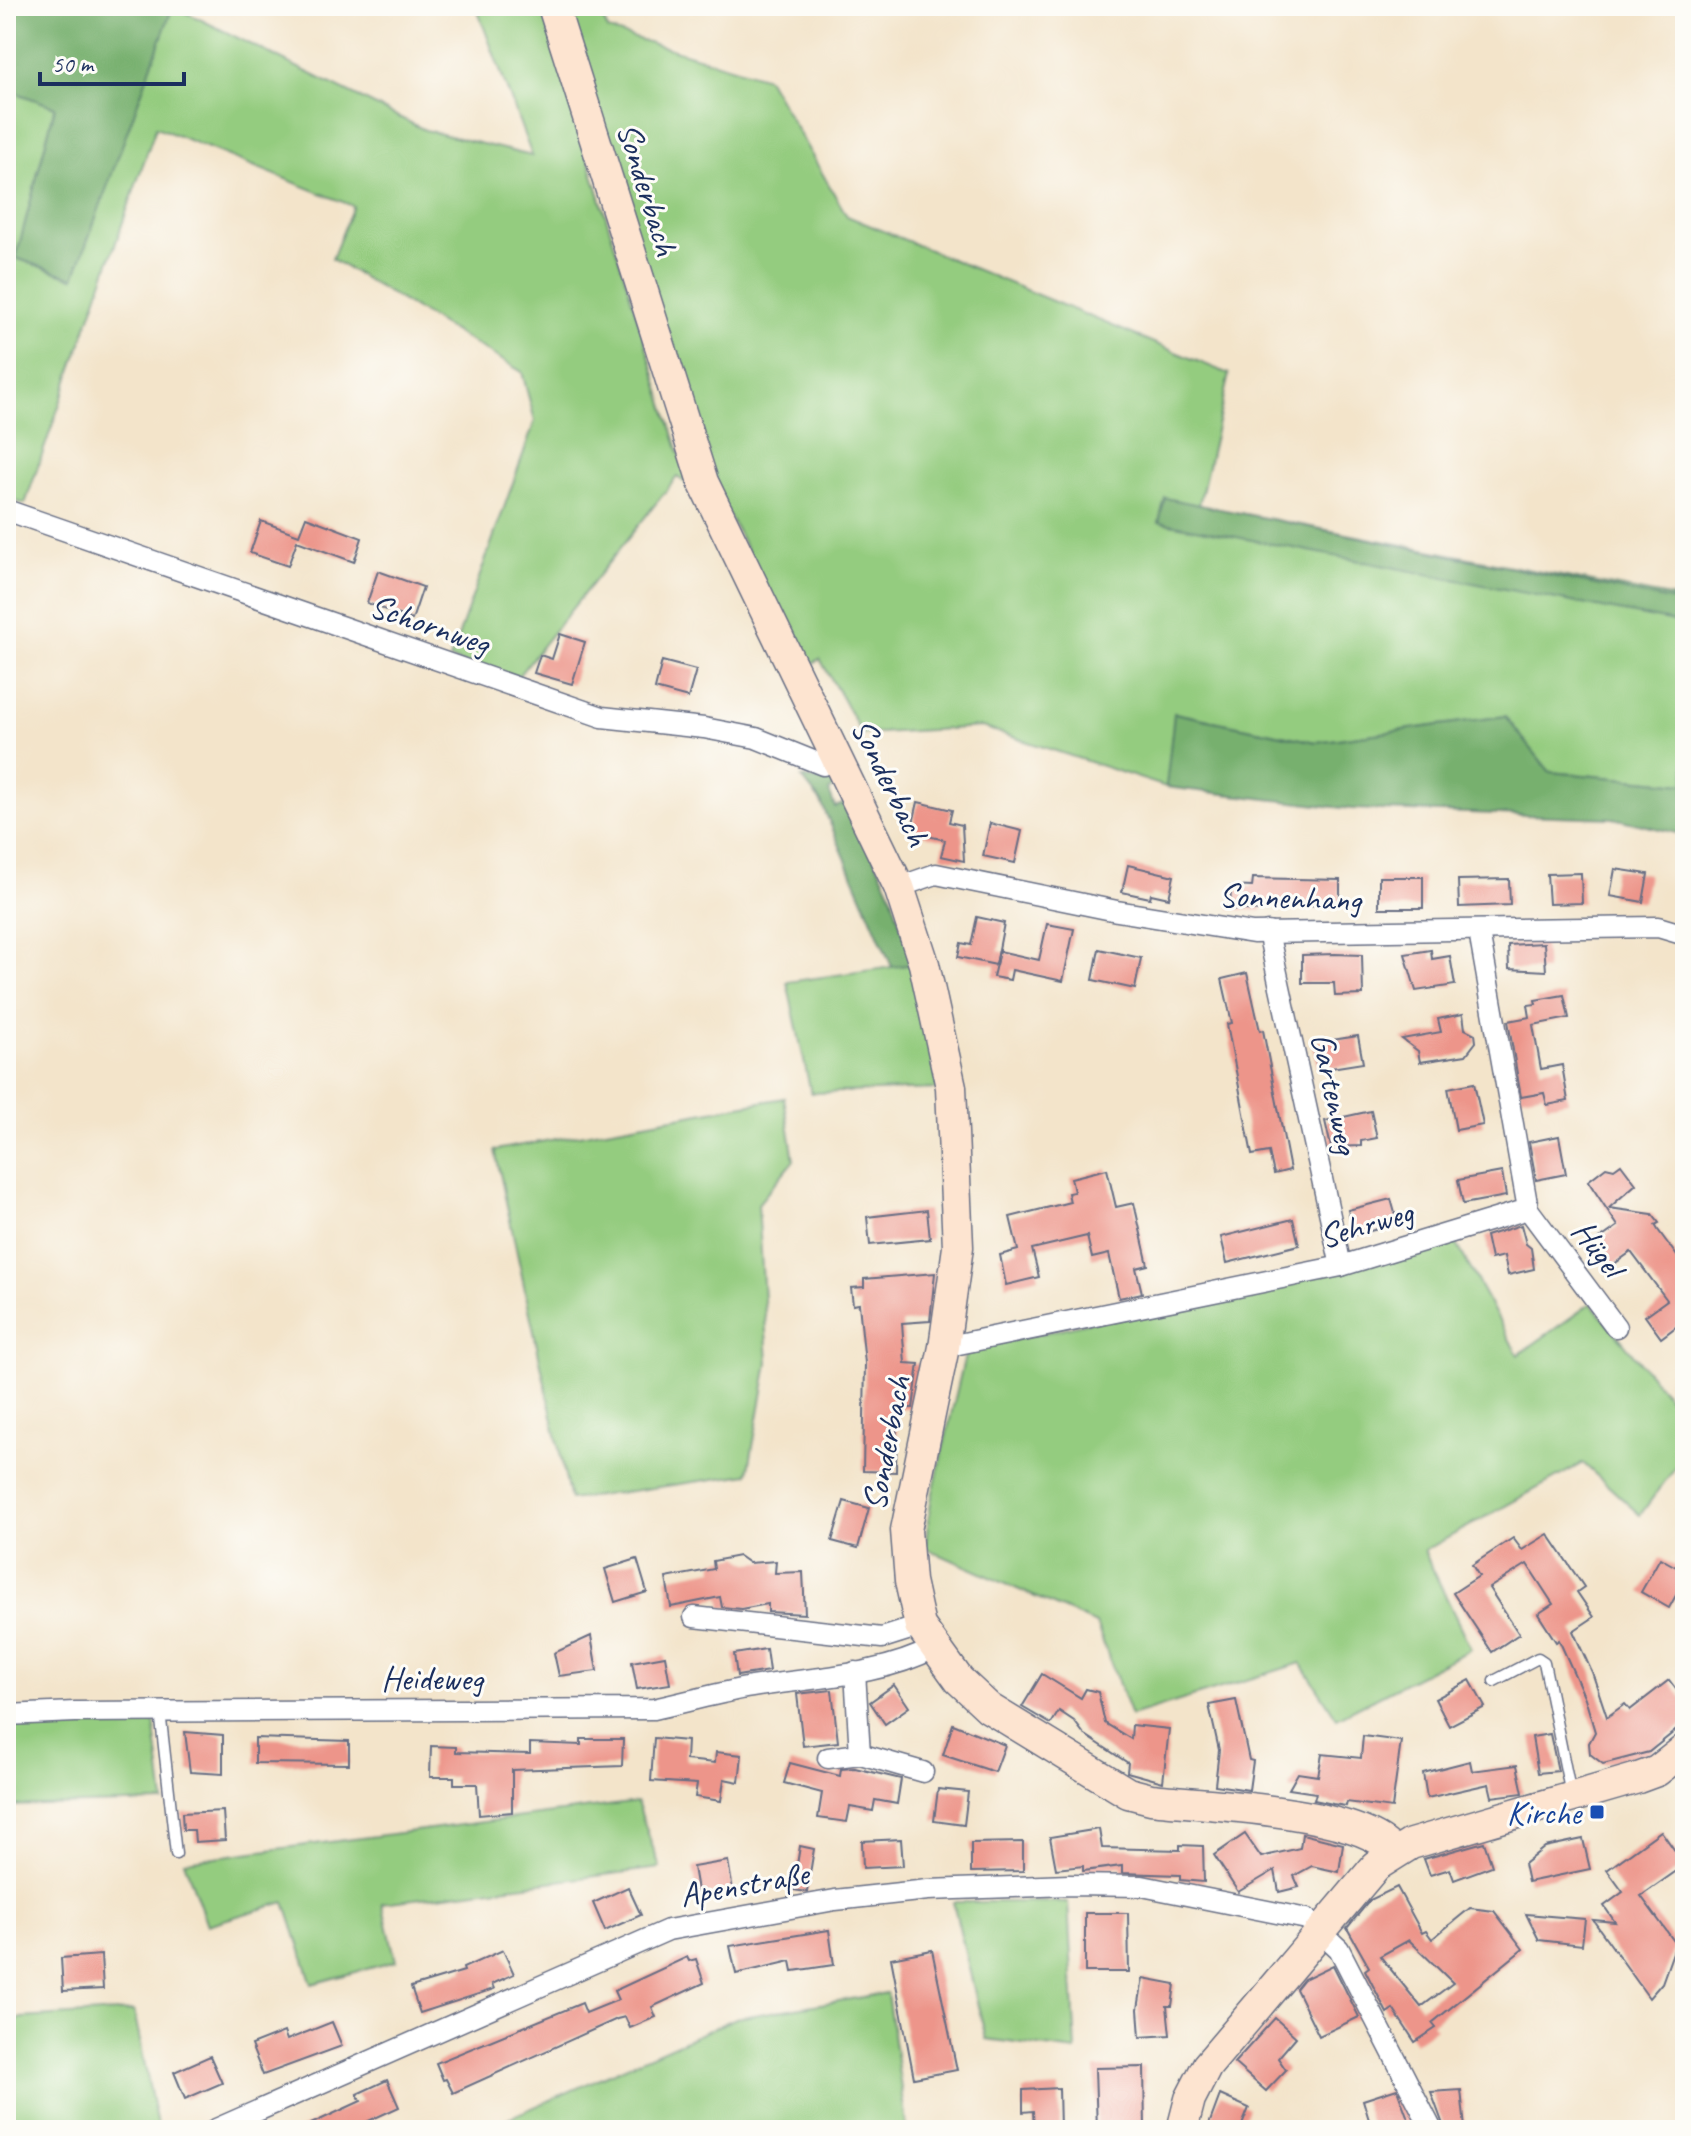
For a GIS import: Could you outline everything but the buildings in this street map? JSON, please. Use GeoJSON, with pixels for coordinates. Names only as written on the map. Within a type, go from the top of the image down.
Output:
{"type":"FeatureCollection","features":[{"type":"Feature","properties":{"kind":"street","name":"Sonderbach"},"geometry":{"type":"LineString","coordinates":[[553,6],[703,482],[899,887],[924,964],[951,1087],[958,1247],[944,1347],[906,1530],[910,1581],[927,1637],[989,1708],[1128,1793],[1151,1799],[1326,1820],[1377,1836],[1394,1853]]}},
{"type":"Feature","properties":{"kind":"street","name":"Schornweg"},"geometry":{"type":"LineString","coordinates":[[6,510],[602,717],[704,728],[756,738],[823,765],[838,757]]}},
{"type":"Feature","properties":{"kind":"street","name":"Sonnenhang"},"geometry":{"type":"LineString","coordinates":[[899,887],[936,874],[1117,911],[1253,933],[1658,927],[1685,935]]}},
{"type":"Feature","properties":{"kind":"street","name":"Gartenweg"},"geometry":{"type":"LineString","coordinates":[[1268,932],[1341,1266]]}},
{"type":"Feature","properties":{"kind":"street"},"geometry":{"type":"LineString","coordinates":[[1479,932],[1528,1209]]}},
{"type":"Feature","properties":{"kind":"street","name":"Sehrweg"},"geometry":{"type":"LineString","coordinates":[[944,1347],[1341,1266],[1528,1209]]}},
{"type":"Feature","properties":{"kind":"street","name":"Hügel"},"geometry":{"type":"LineString","coordinates":[[1528,1209],[1616,1327]]}},
{"type":"Feature","properties":{"kind":"street"},"geometry":{"type":"LineString","coordinates":[[694,1617],[882,1638],[927,1637]]}},
{"type":"Feature","properties":{"kind":"street","name":"Heideweg"},"geometry":{"type":"LineString","coordinates":[[6,1715],[160,1711],[654,1709],[744,1688],[855,1672],[915,1658],[927,1637]]}},
{"type":"Feature","properties":{"kind":"street"},"geometry":{"type":"LineString","coordinates":[[855,1672],[860,1754]]}},
{"type":"Feature","properties":{"kind":"street"},"geometry":{"type":"LineString","coordinates":[[828,1758],[860,1754],[923,1772]]}},
{"type":"Feature","properties":{"kind":"street"},"geometry":{"type":"LineString","coordinates":[[1182,2130],[1190,2099],[1207,2066],[1320,1928],[1376,1866],[1411,1844],[1638,1778],[1682,1759]]}},
{"type":"Feature","properties":{"kind":"street","name":"Apenstraße"},"geometry":{"type":"LineString","coordinates":[[214,2130],[668,1930],[737,1916],[928,1890],[1142,1886],[1307,1919],[1320,1928]]}},
{"type":"Feature","properties":{"kind":"street"},"geometry":{"type":"LineString","coordinates":[[1320,1928],[1339,1949],[1432,2130]]}},
{"type":"Feature","properties":{"kind":"lane"},"geometry":{"type":"LineString","coordinates":[[1494,1681],[1538,1658],[1544,1662],[1571,1797]]}},
{"type":"Feature","properties":{"kind":"lane"},"geometry":{"type":"LineString","coordinates":[[160,1711],[176,1854]]}},
{"type":"Feature","properties":{"kind":"green space"},"geometry":{"type":"Polygon","coordinates":[[[6,6],[173,6],[74,278],[16,258],[55,107],[6,89],[6,6]]]}},
{"type":"Feature","properties":{"kind":"green space"},"geometry":{"type":"Polygon","coordinates":[[[173,6],[425,130],[532,156],[476,6],[541,6],[689,485],[677,477],[515,680],[450,659],[535,421],[522,372],[332,259],[353,206],[156,127],[25,504],[6,498],[6,89],[55,106],[16,258],[73,278],[173,6]]]}},
{"type":"Feature","properties":{"kind":"green space"},"geometry":{"type":"Polygon","coordinates":[[[561,6],[597,6],[608,30],[767,78],[847,216],[1229,374],[1199,505],[1685,600],[1685,784],[1549,772],[1505,716],[1316,742],[1175,713],[1166,787],[982,727],[862,734],[820,659],[807,667],[713,484],[561,6]]]}},
{"type":"Feature","properties":{"kind":"green space"},"geometry":{"type":"Polygon","coordinates":[[[1165,498],[1685,603],[1685,624],[1159,522],[1165,498]]]}},
{"type":"Feature","properties":{"kind":"green space"},"geometry":{"type":"Polygon","coordinates":[[[1174,713],[1316,742],[1505,716],[1550,772],[1685,784],[1685,835],[1613,818],[1352,809],[1166,787],[1174,713]]]}},
{"type":"Feature","properties":{"kind":"green space"},"geometry":{"type":"Polygon","coordinates":[[[802,778],[839,783],[829,791],[835,807],[848,802],[890,891],[913,964],[892,967],[821,802],[802,778]]]}},
{"type":"Feature","properties":{"kind":"green space"},"geometry":{"type":"Polygon","coordinates":[[[913,964],[939,1089],[811,1093],[787,982],[913,964]]]}},
{"type":"Feature","properties":{"kind":"green space"},"geometry":{"type":"Polygon","coordinates":[[[784,1098],[794,1160],[758,1204],[768,1363],[748,1474],[570,1500],[495,1150],[784,1098]]]}},
{"type":"Feature","properties":{"kind":"green space"},"geometry":{"type":"Polygon","coordinates":[[[1453,1237],[1518,1355],[1591,1303],[1685,1417],[1685,1454],[1640,1515],[1583,1463],[1424,1551],[1471,1649],[1337,1718],[1301,1663],[1131,1716],[1096,1624],[925,1548],[931,1501],[966,1351],[1453,1237]]]}},
{"type":"Feature","properties":{"kind":"green space"},"geometry":{"type":"Polygon","coordinates":[[[154,1720],[164,1802],[6,1806],[6,1726],[154,1720]]]}},
{"type":"Feature","properties":{"kind":"green space"},"geometry":{"type":"Polygon","coordinates":[[[637,1802],[660,1868],[382,1903],[396,1961],[312,1984],[285,1902],[207,1925],[184,1861],[637,1802]]]}},
{"type":"Feature","properties":{"kind":"green space"},"geometry":{"type":"Polygon","coordinates":[[[953,1902],[1068,1902],[1076,2051],[986,2039],[953,1902]]]}},
{"type":"Feature","properties":{"kind":"green space"},"geometry":{"type":"Polygon","coordinates":[[[887,1993],[907,2130],[482,2130],[736,2018],[887,1993]]]}},
{"type":"Feature","properties":{"kind":"green space"},"geometry":{"type":"Polygon","coordinates":[[[134,2011],[158,2130],[6,2130],[6,2019],[134,2011]]]}},
{"type":"Feature","properties":{"kind":"place","name":"Kirche"},"geometry":{"type":"Point","coordinates":[1597,1812]}}]}
